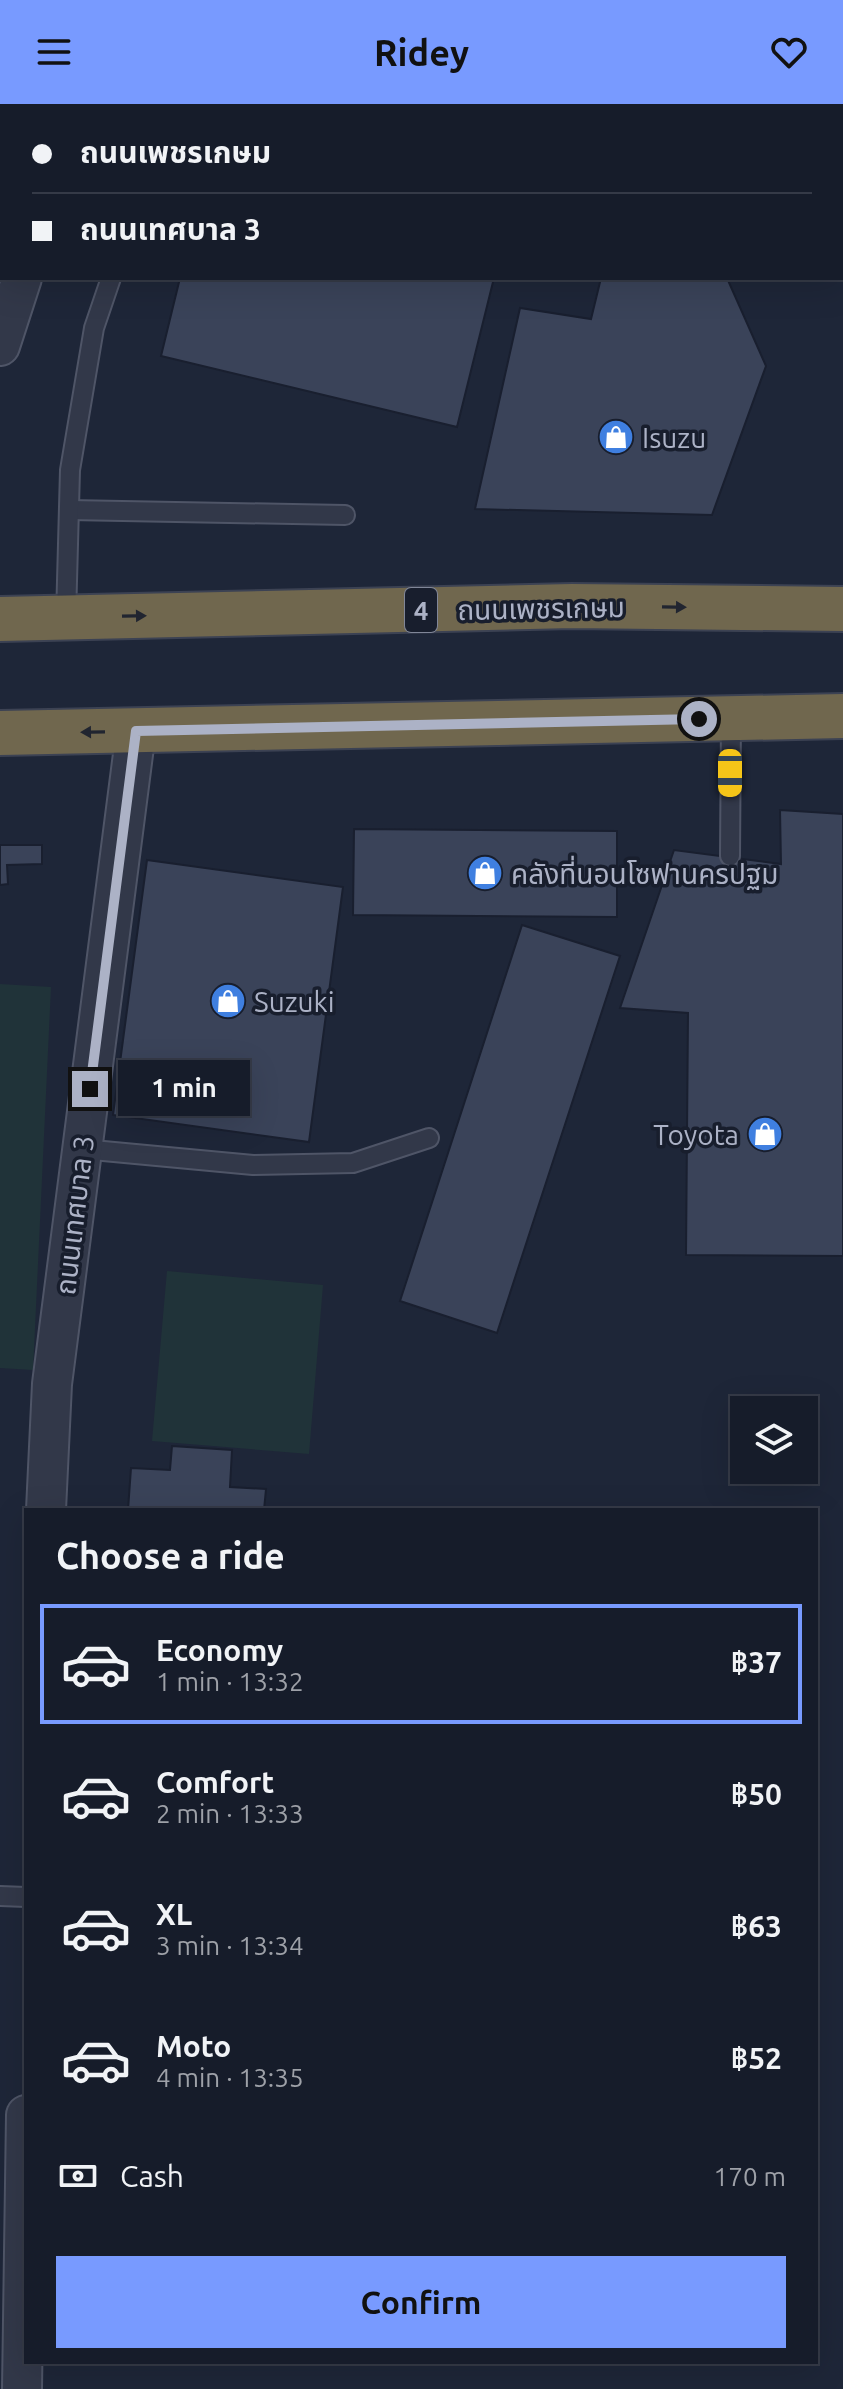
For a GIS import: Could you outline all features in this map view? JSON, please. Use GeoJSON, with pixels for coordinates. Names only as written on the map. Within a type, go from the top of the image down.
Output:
{"type":"FeatureCollection","features":[{"type":"Feature","properties":{"kind":"highway","name":"ถนนเพชรเกษม"},"geometry":{"type":"LineString","coordinates":[[0,619],[572,606],[843,609]]}},
{"type":"Feature","properties":{"kind":"highway"},"geometry":{"type":"LineString","coordinates":[[0,733],[843,716]]}},
{"type":"Feature","properties":{"kind":"street"},"geometry":{"type":"LineString","coordinates":[[0,346],[21,280]]}},
{"type":"Feature","properties":{"kind":"street","name":"ถนนเทศบาล 3"},"geometry":{"type":"LineString","coordinates":[[46,1508],[52,1384],[136,731]]}},
{"type":"Feature","properties":{"kind":"street"},"geometry":{"type":"LineString","coordinates":[[22,2389],[24,2342],[12,2272],[24,2137]]}},
{"type":"Feature","properties":{"kind":"lane"},"geometry":{"type":"LineString","coordinates":[[66,618],[70,470],[94,328],[110,280]]}},
{"type":"Feature","properties":{"kind":"lane"},"geometry":{"type":"LineString","coordinates":[[69,510],[345,515]]}},
{"type":"Feature","properties":{"kind":"lane"},"geometry":{"type":"LineString","coordinates":[[730,856],[731,718]]}},
{"type":"Feature","properties":{"kind":"lane"},"geometry":{"type":"LineString","coordinates":[[82,1149],[253,1165],[353,1163],[429,1138]]}},
{"type":"Feature","properties":{"kind":"lane"},"geometry":{"type":"LineString","coordinates":[[0,1896],[24,1897]]}},
{"type":"Feature","properties":{"kind":"shaded area"},"geometry":{"type":"Polygon","coordinates":[[[0,984],[51,987],[33,1370],[0,1368],[0,984]]]}},
{"type":"Feature","properties":{"kind":"shaded area"},"geometry":{"type":"Polygon","coordinates":[[[167,1271],[323,1285],[309,1454],[152,1441],[167,1271]]]}},
{"type":"Feature","properties":{"kind":"building"},"geometry":{"type":"Polygon","coordinates":[[[180,280],[494,280],[457,427],[161,356],[180,280]]]}},
{"type":"Feature","properties":{"kind":"building","name":"Isuzu"},"geometry":{"type":"Polygon","coordinates":[[[601,280],[728,280],[766,366],[712,515],[475,509],[520,308],[591,319],[601,280]]]}},
{"type":"Feature","properties":{"kind":"building","name":"Toyota"},"geometry":{"type":"Polygon","coordinates":[[[780,810],[843,814],[843,1256],[686,1255],[688,1013],[620,1008],[674,850],[781,864],[780,810]]]}},
{"type":"Feature","properties":{"kind":"building","name":"คลังที่นอนโซฟานครปฐม"},"geometry":{"type":"Polygon","coordinates":[[[354,829],[617,831],[617,917],[353,915],[354,829]]]}},
{"type":"Feature","properties":{"kind":"building"},"geometry":{"type":"Polygon","coordinates":[[[0,845],[42,845],[42,864],[7,865],[8,884],[0,885],[0,845]]]}},
{"type":"Feature","properties":{"kind":"building","name":"Suzuki"},"geometry":{"type":"Polygon","coordinates":[[[147,860],[343,887],[309,1142],[113,1115],[147,860]]]}},
{"type":"Feature","properties":{"kind":"building"},"geometry":{"type":"Polygon","coordinates":[[[522,925],[620,956],[497,1333],[400,1301],[522,925]]]}},
{"type":"Feature","properties":{"kind":"building"},"geometry":{"type":"Polygon","coordinates":[[[172,1446],[232,1450],[230,1487],[266,1489],[264,1508],[128,1508],[131,1468],[170,1470],[172,1446]]]}},
{"type":"Feature","properties":{"kind":"place","name":"Isuzu"},"geometry":{"type":"Point","coordinates":[616,437]}},
{"type":"Feature","properties":{"kind":"place","name":"คลังที่นอนโซฟานครปฐม"},"geometry":{"type":"Point","coordinates":[485,873]}},
{"type":"Feature","properties":{"kind":"place","name":"Suzuki"},"geometry":{"type":"Point","coordinates":[228,1001]}},
{"type":"Feature","properties":{"kind":"place","name":"Toyota"},"geometry":{"type":"Point","coordinates":[765,1134]}},
{"type":"Feature","properties":{"kind":"route"},"geometry":{"type":"LineString","coordinates":[[90,1089],[136,731],[699,719]]}}]}
